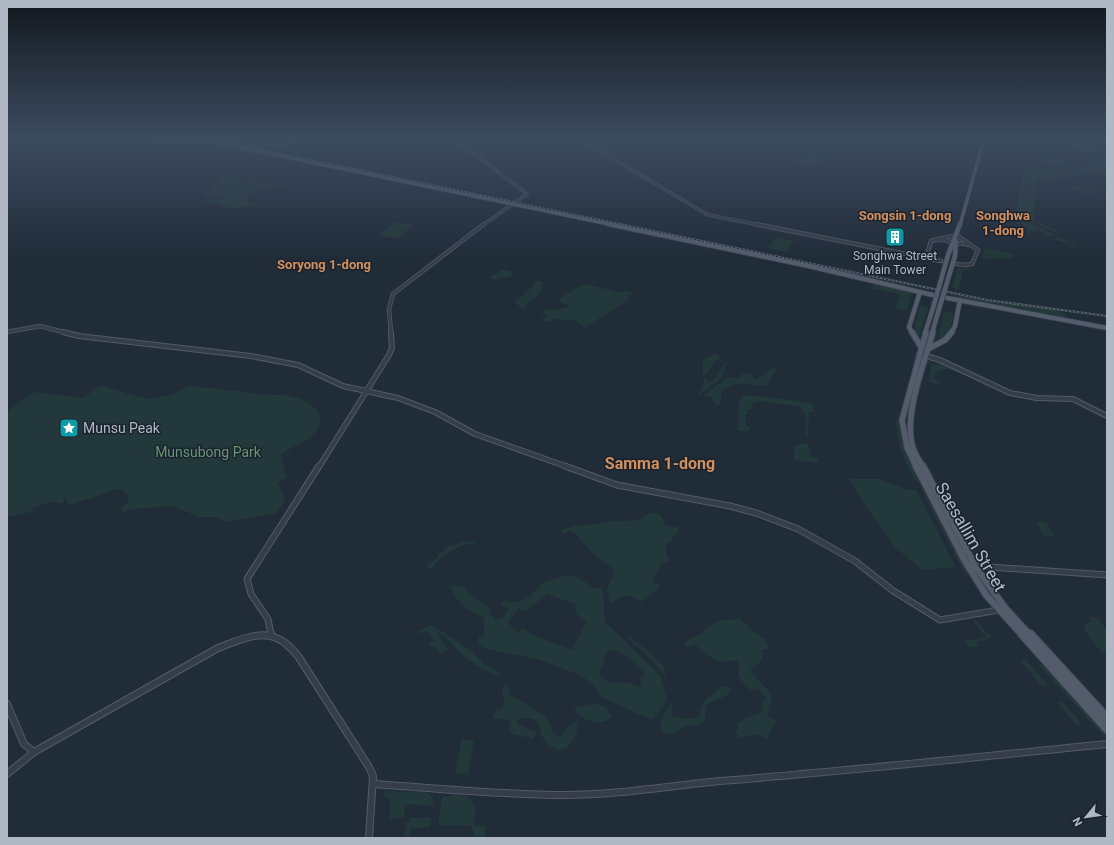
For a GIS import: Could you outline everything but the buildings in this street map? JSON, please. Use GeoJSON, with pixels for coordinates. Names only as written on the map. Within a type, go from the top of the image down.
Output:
{"type":"FeatureCollection","features":[{"type":"Feature","properties":{"kind":"main road"},"geometry":{"type":"LineString","coordinates":[[391,178],[896,285],[932,295]]}},
{"type":"Feature","properties":{"kind":"main road","name":"Saesallim Street"},"geometry":{"type":"LineString","coordinates":[[973,178],[957,235],[948,254],[919,354],[902,420],[907,448],[918,473],[965,561],[986,595],[1107,729]]}},
{"type":"Feature","properties":{"kind":"main road","name":"Saesallim Street"},"geometry":{"type":"LineString","coordinates":[[954,244],[955,256],[914,398],[910,421],[912,448],[975,566],[988,586],[1006,609],[1107,718]]}},
{"type":"Feature","properties":{"kind":"main road"},"geometry":{"type":"LineString","coordinates":[[920,292],[909,327],[921,347]]}},
{"type":"Feature","properties":{"kind":"main road"},"geometry":{"type":"LineString","coordinates":[[947,298],[1107,328]]}},
{"type":"Feature","properties":{"kind":"main road"},"geometry":{"type":"LineString","coordinates":[[928,349],[943,341],[953,333],[960,300]]}},
{"type":"Feature","properties":{"kind":"main road"},"geometry":{"type":"LineString","coordinates":[[913,335],[924,337]]}},
{"type":"Feature","properties":{"kind":"main road"},"geometry":{"type":"LineString","coordinates":[[931,338],[943,341]]}},
{"type":"Feature","properties":{"kind":"street"},"geometry":{"type":"LineString","coordinates":[[271,636],[268,619],[253,596],[247,584],[247,579],[390,354],[391,343],[389,304],[393,294],[477,228],[526,196],[527,193],[508,178]]}},
{"type":"Feature","properties":{"kind":"street"},"geometry":{"type":"LineString","coordinates":[[646,178],[708,215],[940,261]]}},
{"type":"Feature","properties":{"kind":"street"},"geometry":{"type":"LineString","coordinates":[[931,241],[957,235],[976,247],[978,250],[976,261],[973,264],[956,264]]}},
{"type":"Feature","properties":{"kind":"street"},"geometry":{"type":"LineString","coordinates":[[931,241],[946,240],[954,244],[964,243],[976,247]]}},
{"type":"Feature","properties":{"kind":"street"},"geometry":{"type":"LineString","coordinates":[[926,258],[931,241]]}},
{"type":"Feature","properties":{"kind":"street"},"geometry":{"type":"LineString","coordinates":[[7,332],[40,326],[79,336],[254,356],[302,367],[343,386],[398,398],[435,412],[475,434],[617,485],[730,506],[756,513],[798,529],[855,561],[892,590],[940,620],[999,610]]}},
{"type":"Feature","properties":{"kind":"street"},"geometry":{"type":"LineString","coordinates":[[919,354],[940,360],[1010,393],[1026,397],[1073,399],[1107,416]]}},
{"type":"Feature","properties":{"kind":"street"},"geometry":{"type":"LineString","coordinates":[[975,566],[1107,575]]}},
{"type":"Feature","properties":{"kind":"street"},"geometry":{"type":"LineString","coordinates":[[7,774],[34,752],[218,648],[247,639],[271,636],[285,643],[298,656],[369,766],[374,784],[369,838]]}},
{"type":"Feature","properties":{"kind":"street"},"geometry":{"type":"LineString","coordinates":[[7,704],[24,744],[34,752]]}},
{"type":"Feature","properties":{"kind":"street"},"geometry":{"type":"LineString","coordinates":[[374,784],[515,794],[566,795],[624,793],[707,782],[844,771],[1107,744]]}},
{"type":"Feature","properties":{"kind":"green space"},"geometry":{"type":"Polygon","coordinates":[[[219,178],[233,178],[240,183],[247,183],[251,180],[281,183],[281,187],[273,186],[247,196],[248,203],[256,204],[239,208],[225,207],[217,203],[208,203],[205,201],[222,198],[214,196],[207,197],[205,195],[219,178]]]}},
{"type":"Feature","properties":{"kind":"green space"},"geometry":{"type":"Polygon","coordinates":[[[1022,178],[1062,178],[1049,181],[1038,179],[1036,188],[1034,221],[1057,230],[1057,233],[1016,214],[1022,178]]]}},
{"type":"Feature","properties":{"kind":"green space"},"geometry":{"type":"Polygon","coordinates":[[[1089,185],[1102,191],[1083,194],[1069,188],[1089,185]]]}},
{"type":"Feature","properties":{"kind":"green space"},"geometry":{"type":"Polygon","coordinates":[[[1016,216],[1081,249],[1068,246],[1072,245],[1055,239],[1058,238],[1053,235],[1049,236],[1038,230],[1027,230],[1029,228],[1023,227],[1023,223],[1015,220],[1016,216]]]}},
{"type":"Feature","properties":{"kind":"green space"},"geometry":{"type":"Polygon","coordinates":[[[395,222],[413,225],[398,238],[379,236],[395,222]]]}},
{"type":"Feature","properties":{"kind":"green space"},"geometry":{"type":"Polygon","coordinates":[[[776,237],[794,241],[786,252],[767,248],[776,237]]]}},
{"type":"Feature","properties":{"kind":"green space"},"geometry":{"type":"Polygon","coordinates":[[[989,248],[1015,254],[1014,258],[984,259],[982,257],[984,250],[989,248]]]}},
{"type":"Feature","properties":{"kind":"green space"},"geometry":{"type":"Polygon","coordinates":[[[957,269],[973,269],[962,271],[962,278],[958,290],[952,287],[957,269]]]}},
{"type":"Feature","properties":{"kind":"green space"},"geometry":{"type":"Polygon","coordinates":[[[501,270],[509,270],[513,273],[512,276],[495,280],[489,278],[501,270]]]}},
{"type":"Feature","properties":{"kind":"green space"},"geometry":{"type":"Polygon","coordinates":[[[534,282],[542,282],[542,291],[528,303],[524,310],[513,301],[517,300],[534,285],[534,282]]]}},
{"type":"Feature","properties":{"kind":"green space"},"geometry":{"type":"Polygon","coordinates":[[[874,282],[912,293],[907,311],[895,308],[901,295],[872,288],[874,282]]]}},
{"type":"Feature","properties":{"kind":"green space"},"geometry":{"type":"Polygon","coordinates":[[[587,284],[618,292],[628,291],[633,293],[626,301],[584,328],[573,320],[560,320],[556,318],[548,322],[542,321],[543,318],[547,317],[543,313],[547,309],[554,310],[568,307],[568,305],[561,302],[560,298],[578,287],[587,284]]]}},
{"type":"Feature","properties":{"kind":"green space"},"geometry":{"type":"Polygon","coordinates":[[[949,294],[989,301],[1056,309],[1057,312],[1065,313],[1066,318],[1076,320],[987,305],[949,294]]]}},
{"type":"Feature","properties":{"kind":"green space"},"geometry":{"type":"Polygon","coordinates":[[[920,306],[928,308],[920,335],[916,333],[914,325],[920,306]]]}},
{"type":"Feature","properties":{"kind":"green space"},"geometry":{"type":"Polygon","coordinates":[[[944,311],[954,313],[949,333],[942,339],[938,337],[944,311]]]}},
{"type":"Feature","properties":{"kind":"green space"},"geometry":{"type":"Polygon","coordinates":[[[715,353],[720,356],[719,358],[727,363],[722,375],[723,377],[700,394],[698,393],[702,389],[704,379],[707,379],[705,383],[713,381],[725,363],[716,360],[706,374],[703,375],[703,360],[715,353]]]}},
{"type":"Feature","properties":{"kind":"green space"},"geometry":{"type":"Polygon","coordinates":[[[938,363],[946,364],[962,372],[963,375],[947,369],[936,372],[934,378],[944,386],[929,382],[931,366],[938,363]]]}},
{"type":"Feature","properties":{"kind":"green space"},"geometry":{"type":"Polygon","coordinates":[[[777,368],[770,378],[772,380],[765,386],[737,384],[722,391],[720,405],[716,405],[712,398],[704,395],[727,378],[741,377],[740,375],[750,373],[755,379],[765,375],[771,369],[777,368]]]}},
{"type":"Feature","properties":{"kind":"green space","name":"Munsubong Park"},"geometry":{"type":"Polygon","coordinates":[[[101,385],[132,395],[151,399],[174,394],[192,386],[268,395],[285,395],[301,399],[311,405],[319,413],[321,422],[310,438],[281,454],[286,477],[278,483],[285,501],[276,513],[226,522],[215,517],[199,517],[173,506],[143,508],[122,512],[121,507],[128,503],[128,496],[123,491],[118,489],[69,505],[64,496],[65,501],[60,504],[54,502],[47,503],[33,508],[31,512],[7,517],[7,414],[12,408],[29,395],[36,392],[83,398],[101,385]]]}},
{"type":"Feature","properties":{"kind":"green space"},"geometry":{"type":"Polygon","coordinates":[[[751,395],[812,403],[814,412],[809,412],[808,437],[805,436],[805,433],[807,433],[807,427],[805,426],[806,414],[803,413],[799,406],[759,401],[753,403],[751,410],[747,410],[747,414],[745,415],[746,426],[750,427],[749,431],[738,431],[739,401],[743,396],[751,395]]]}},
{"type":"Feature","properties":{"kind":"green space"},"geometry":{"type":"Polygon","coordinates":[[[896,420],[899,420],[903,444],[920,482],[919,483],[914,478],[906,463],[896,427],[896,420]]]}},
{"type":"Feature","properties":{"kind":"green space"},"geometry":{"type":"Polygon","coordinates":[[[802,443],[808,444],[811,457],[818,458],[817,462],[794,459],[794,446],[802,443]]]}},
{"type":"Feature","properties":{"kind":"green space"},"geometry":{"type":"Polygon","coordinates":[[[849,479],[879,479],[908,490],[916,490],[956,567],[922,570],[895,547],[862,501],[849,479]]]}},
{"type":"Feature","properties":{"kind":"green space"},"geometry":{"type":"Polygon","coordinates":[[[920,487],[923,489],[968,574],[965,574],[920,487]]]}},
{"type":"Feature","properties":{"kind":"green space"},"geometry":{"type":"Polygon","coordinates":[[[647,514],[660,514],[665,525],[679,528],[676,535],[672,537],[671,542],[667,542],[666,549],[670,560],[662,564],[653,579],[655,583],[659,585],[658,589],[641,602],[633,597],[626,596],[610,604],[607,589],[614,570],[594,555],[574,532],[569,531],[561,534],[562,530],[575,525],[580,526],[618,520],[640,520],[647,514]]]}},
{"type":"Feature","properties":{"kind":"green space"},"geometry":{"type":"Polygon","coordinates":[[[1036,521],[1046,522],[1054,536],[1043,535],[1036,521]]]}},
{"type":"Feature","properties":{"kind":"green space"},"geometry":{"type":"Polygon","coordinates":[[[470,541],[476,543],[464,545],[456,549],[442,558],[432,568],[428,568],[428,564],[439,556],[437,554],[444,551],[445,547],[470,541]]]}},
{"type":"Feature","properties":{"kind":"green space"},"geometry":{"type":"Polygon","coordinates":[[[568,575],[579,578],[594,588],[601,587],[605,622],[660,675],[667,698],[664,705],[653,719],[601,697],[593,684],[580,675],[540,660],[487,649],[480,646],[478,640],[479,637],[484,636],[484,618],[468,609],[458,601],[452,591],[451,585],[466,587],[468,592],[490,608],[491,615],[496,620],[502,619],[509,609],[500,604],[503,601],[517,602],[522,600],[545,582],[568,575]],[[548,594],[525,611],[518,608],[508,623],[518,632],[523,628],[531,634],[572,650],[587,621],[575,613],[577,605],[548,594]],[[610,650],[606,653],[603,666],[599,672],[602,677],[611,682],[628,683],[638,687],[641,685],[640,679],[645,673],[625,655],[610,650]]]}},
{"type":"Feature","properties":{"kind":"green space"},"geometry":{"type":"Polygon","coordinates":[[[1091,617],[1095,617],[1100,621],[1106,629],[1107,655],[1100,651],[1084,629],[1085,624],[1090,621],[1091,617]]]}},
{"type":"Feature","properties":{"kind":"green space"},"geometry":{"type":"Polygon","coordinates":[[[974,618],[992,638],[977,642],[979,646],[969,648],[964,641],[986,637],[974,622],[974,618]]]}},
{"type":"Feature","properties":{"kind":"green space"},"geometry":{"type":"Polygon","coordinates":[[[740,619],[753,631],[765,639],[770,649],[762,650],[762,660],[750,671],[771,693],[772,697],[767,717],[776,721],[767,739],[755,734],[740,738],[736,732],[738,728],[736,724],[749,716],[758,715],[763,709],[762,702],[766,699],[758,688],[752,691],[741,680],[737,660],[722,662],[714,660],[694,644],[686,648],[685,643],[690,638],[701,634],[708,626],[722,620],[740,619]]]}},
{"type":"Feature","properties":{"kind":"green space"},"geometry":{"type":"Polygon","coordinates":[[[430,625],[456,640],[472,652],[485,665],[498,671],[500,675],[497,676],[482,669],[458,651],[438,632],[437,633],[448,650],[439,654],[435,647],[431,648],[429,643],[435,641],[427,631],[421,634],[419,631],[430,625]]]}},
{"type":"Feature","properties":{"kind":"green space"},"geometry":{"type":"Polygon","coordinates":[[[626,636],[640,645],[659,662],[665,670],[665,676],[651,659],[626,636]]]}},
{"type":"Feature","properties":{"kind":"green space"},"geometry":{"type":"Polygon","coordinates":[[[1025,659],[1048,685],[1042,686],[1020,661],[1025,659]]]}},
{"type":"Feature","properties":{"kind":"green space"},"geometry":{"type":"Polygon","coordinates":[[[1042,664],[1107,735],[1107,740],[1039,665],[1042,664]]]}},
{"type":"Feature","properties":{"kind":"green space"},"geometry":{"type":"Polygon","coordinates":[[[504,684],[508,685],[509,694],[542,714],[550,722],[553,734],[560,737],[567,727],[577,721],[575,735],[567,748],[558,750],[547,744],[543,738],[539,726],[533,718],[519,718],[517,724],[536,733],[533,739],[510,733],[510,721],[493,718],[496,708],[501,709],[505,703],[502,691],[504,684]]]}},
{"type":"Feature","properties":{"kind":"green space"},"geometry":{"type":"Polygon","coordinates":[[[722,687],[731,687],[732,689],[727,695],[707,704],[705,720],[699,725],[687,726],[673,734],[664,733],[660,727],[663,716],[671,702],[673,705],[671,712],[673,717],[687,719],[698,717],[704,702],[722,687]]]}},
{"type":"Feature","properties":{"kind":"green space"},"geometry":{"type":"Polygon","coordinates":[[[1062,701],[1082,724],[1077,725],[1057,703],[1062,701]]]}},
{"type":"Feature","properties":{"kind":"green space"},"geometry":{"type":"Polygon","coordinates":[[[595,703],[607,708],[612,717],[597,723],[587,720],[574,710],[577,707],[595,703]]]}},
{"type":"Feature","properties":{"kind":"green space"},"geometry":{"type":"Polygon","coordinates":[[[462,739],[474,741],[468,775],[455,773],[462,739]]]}},
{"type":"Feature","properties":{"kind":"green space"},"geometry":{"type":"Polygon","coordinates":[[[385,791],[426,792],[433,797],[433,806],[405,804],[404,817],[390,819],[390,799],[384,797],[385,791]]]}},
{"type":"Feature","properties":{"kind":"green space"},"geometry":{"type":"Polygon","coordinates":[[[465,795],[476,806],[474,825],[485,826],[485,838],[474,838],[474,833],[471,826],[438,825],[442,797],[465,795]]]}},
{"type":"Feature","properties":{"kind":"green space"},"geometry":{"type":"Polygon","coordinates":[[[410,818],[432,818],[430,827],[410,829],[409,838],[404,838],[406,823],[410,823],[410,818]]]}},
{"type":"Feature","properties":{"kind":"tunnel"},"geometry":{"type":"LineString","coordinates":[[941,261],[956,264]]}},
{"type":"Feature","properties":{"kind":"railway"},"geometry":{"type":"LineString","coordinates":[[399,178],[987,300],[1107,316]]}},
{"type":"Feature","properties":{"kind":"place","name":"Songhwa Street Main Tower"},"geometry":{"type":"Point","coordinates":[895,237]}},
{"type":"Feature","properties":{"kind":"place","name":"Munsu Peak"},"geometry":{"type":"Point","coordinates":[69,428]}},
{"type":"Feature","properties":{"kind":"district","name":"Songsin 1-dong"},"geometry":{"type":"Point","coordinates":[905,215]}},
{"type":"Feature","properties":{"kind":"district","name":"Songhwa 1-dong"},"geometry":{"type":"Point","coordinates":[1003,222]}},
{"type":"Feature","properties":{"kind":"district","name":"Soryong 1-dong"},"geometry":{"type":"Point","coordinates":[324,264]}},
{"type":"Feature","properties":{"kind":"district","name":"Samma 1-dong"},"geometry":{"type":"Point","coordinates":[660,463]}}]}
